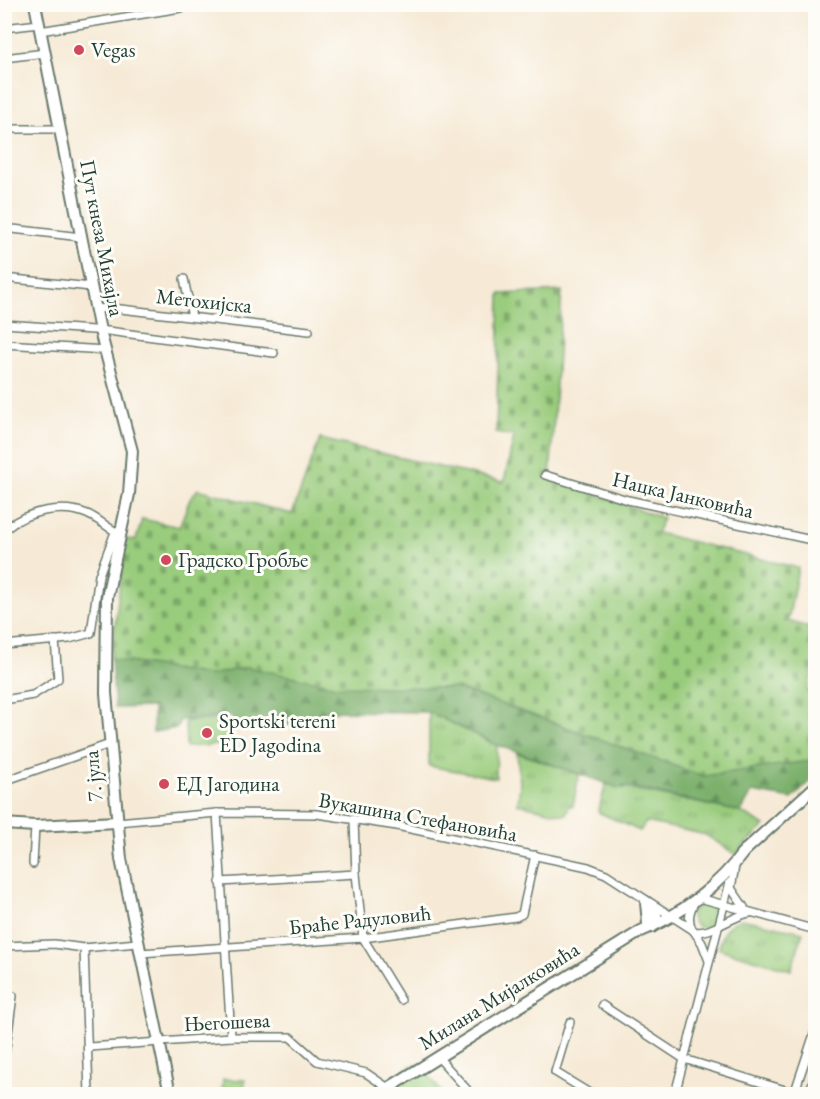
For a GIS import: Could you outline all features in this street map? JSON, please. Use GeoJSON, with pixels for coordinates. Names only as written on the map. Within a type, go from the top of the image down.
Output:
{"type":"FeatureCollection","features":[{"type":"Feature","properties":{"kind":"main road","name":"Пут кнеза Михајла"},"geometry":{"type":"LineString","coordinates":[[35,4],[100,331],[132,451]]}},
{"type":"Feature","properties":{"kind":"main road","name":"7. јула"},"geometry":{"type":"LineString","coordinates":[[132,451],[130,487],[109,582],[106,611],[106,678],[110,744],[124,880],[170,1095]]}},
{"type":"Feature","properties":{"kind":"main road","name":"Милана Мијалковића"},"geometry":{"type":"LineString","coordinates":[[383,1091],[647,927],[661,914],[708,881],[816,786]]}},
{"type":"Feature","properties":{"kind":"main road"},"geometry":{"type":"LineString","coordinates":[[4,824],[35,826],[117,822]]}},
{"type":"Feature","properties":{"kind":"main road","name":"Милана Мијалковића"},"geometry":{"type":"LineString","coordinates":[[661,914],[696,899],[736,863],[745,850]]}},
{"type":"Feature","properties":{"kind":"main road"},"geometry":{"type":"LineString","coordinates":[[678,902],[696,899],[708,881]]}},
{"type":"Feature","properties":{"kind":"main road"},"geometry":{"type":"LineString","coordinates":[[646,902],[647,927]]}},
{"type":"Feature","properties":{"kind":"street"},"geometry":{"type":"LineString","coordinates":[[4,28],[40,28],[206,4]]}},
{"type":"Feature","properties":{"kind":"street"},"geometry":{"type":"LineString","coordinates":[[4,58],[45,53]]}},
{"type":"Feature","properties":{"kind":"street"},"geometry":{"type":"LineString","coordinates":[[4,129],[60,129]]}},
{"type":"Feature","properties":{"kind":"street"},"geometry":{"type":"LineString","coordinates":[[4,228],[81,237]]}},
{"type":"Feature","properties":{"kind":"street"},"geometry":{"type":"LineString","coordinates":[[4,278],[91,287]]}},
{"type":"Feature","properties":{"kind":"street"},"geometry":{"type":"LineString","coordinates":[[184,279],[192,317]]}},
{"type":"Feature","properties":{"kind":"street","name":"Метохијска"},"geometry":{"type":"LineString","coordinates":[[96,309],[112,308],[309,331]]}},
{"type":"Feature","properties":{"kind":"street"},"geometry":{"type":"LineString","coordinates":[[4,324],[100,331],[274,353]]}},
{"type":"Feature","properties":{"kind":"street"},"geometry":{"type":"LineString","coordinates":[[4,344],[106,350]]}},
{"type":"Feature","properties":{"kind":"street","name":"Нацка Јанковића"},"geometry":{"type":"LineString","coordinates":[[545,475],[628,500],[816,541]]}},
{"type":"Feature","properties":{"kind":"street"},"geometry":{"type":"LineString","coordinates":[[4,645],[55,640],[91,633],[99,575],[118,533],[99,520],[74,510],[28,515],[7,528]]}},
{"type":"Feature","properties":{"kind":"street"},"geometry":{"type":"LineString","coordinates":[[4,700],[33,695],[58,679],[55,640]]}},
{"type":"Feature","properties":{"kind":"street"},"geometry":{"type":"LineString","coordinates":[[4,781],[110,744]]}},
{"type":"Feature","properties":{"kind":"street"},"geometry":{"type":"LineString","coordinates":[[217,813],[231,1038]]}},
{"type":"Feature","properties":{"kind":"street","name":"Вукашина Стефановића"},"geometry":{"type":"LineString","coordinates":[[117,822],[217,813],[317,814],[354,820],[535,855],[597,870],[661,914],[693,930]]}},
{"type":"Feature","properties":{"kind":"street"},"geometry":{"type":"LineString","coordinates":[[354,820],[356,874],[363,938],[401,1000]]}},
{"type":"Feature","properties":{"kind":"street"},"geometry":{"type":"LineString","coordinates":[[33,864],[35,826]]}},
{"type":"Feature","properties":{"kind":"street","name":"Браће Радуловић"},"geometry":{"type":"LineString","coordinates":[[4,946],[54,944],[84,948],[225,950],[363,938],[519,916],[522,914],[535,855]]}},
{"type":"Feature","properties":{"kind":"street"},"geometry":{"type":"LineString","coordinates":[[675,1095],[736,863]]}},
{"type":"Feature","properties":{"kind":"street"},"geometry":{"type":"LineString","coordinates":[[220,882],[356,874]]}},
{"type":"Feature","properties":{"kind":"street"},"geometry":{"type":"LineString","coordinates":[[730,882],[736,898],[752,911]]}},
{"type":"Feature","properties":{"kind":"street"},"geometry":{"type":"LineString","coordinates":[[709,961],[702,943],[693,930],[689,914],[696,899],[725,903],[816,930]]}},
{"type":"Feature","properties":{"kind":"street"},"geometry":{"type":"LineString","coordinates":[[710,900],[716,906],[720,922]]}},
{"type":"Feature","properties":{"kind":"street"},"geometry":{"type":"LineString","coordinates":[[693,930],[703,932],[720,922],[752,911]]}},
{"type":"Feature","properties":{"kind":"street"},"geometry":{"type":"LineString","coordinates":[[84,948],[89,1095]]}},
{"type":"Feature","properties":{"kind":"street"},"geometry":{"type":"LineString","coordinates":[[4,1062],[13,996]]}},
{"type":"Feature","properties":{"kind":"street"},"geometry":{"type":"LineString","coordinates":[[602,1005],[684,1059],[796,1094],[816,1028]]}},
{"type":"Feature","properties":{"kind":"street"},"geometry":{"type":"LineString","coordinates":[[570,1022],[555,1072],[591,1095]]}},
{"type":"Feature","properties":{"kind":"street","name":"Његошева"},"geometry":{"type":"LineString","coordinates":[[89,1047],[231,1038],[290,1037],[317,1061],[366,1073],[383,1091]]}},
{"type":"Feature","properties":{"kind":"street"},"geometry":{"type":"LineString","coordinates":[[438,1057],[471,1095]]}},
{"type":"Feature","properties":{"kind":"street"},"geometry":{"type":"LineString","coordinates":[[809,1095],[816,1072]]}},
{"type":"Feature","properties":{"kind":"green space"},"geometry":{"type":"Polygon","coordinates":[[[562,291],[550,478],[663,518],[657,533],[798,568],[788,621],[815,629],[815,664],[807,690],[815,694],[815,760],[703,776],[457,688],[337,686],[247,667],[210,675],[111,659],[125,539],[136,540],[142,519],[179,527],[190,499],[198,489],[292,514],[320,439],[504,482],[514,436],[496,433],[500,294],[562,291]]]}},
{"type":"Feature","properties":{"kind":"green space"},"geometry":{"type":"Polygon","coordinates":[[[111,659],[210,675],[247,667],[337,686],[457,688],[703,776],[815,760],[815,777],[792,799],[752,792],[741,812],[626,786],[616,787],[497,745],[429,712],[323,711],[323,720],[267,728],[234,723],[231,716],[180,720],[177,728],[153,732],[153,707],[115,708],[111,659]]]}},
{"type":"Feature","properties":{"kind":"green space"},"geometry":{"type":"Polygon","coordinates":[[[429,712],[497,745],[496,778],[429,766],[429,712]]]}},
{"type":"Feature","properties":{"kind":"green space","name":"Sportski tereni ED Jagodina"},"geometry":{"type":"Polygon","coordinates":[[[227,719],[229,744],[186,747],[185,721],[227,719]]]}},
{"type":"Feature","properties":{"kind":"green space"},"geometry":{"type":"Polygon","coordinates":[[[517,753],[579,774],[573,806],[570,805],[565,815],[518,804],[520,783],[517,753]]]}},
{"type":"Feature","properties":{"kind":"green space"},"geometry":{"type":"Polygon","coordinates":[[[606,784],[741,812],[765,826],[735,854],[706,835],[646,822],[640,831],[598,812],[606,784]]]}},
{"type":"Feature","properties":{"kind":"green space"},"geometry":{"type":"Polygon","coordinates":[[[704,902],[713,906],[717,915],[713,924],[704,928],[695,924],[691,915],[695,906],[704,902]]]}},
{"type":"Feature","properties":{"kind":"green space"},"geometry":{"type":"Polygon","coordinates":[[[742,919],[803,932],[791,970],[719,949],[725,930],[742,919]]]}},
{"type":"Feature","properties":{"kind":"green space"},"geometry":{"type":"Polygon","coordinates":[[[420,1064],[443,1094],[375,1094],[410,1066],[420,1064]]]}},
{"type":"Feature","properties":{"kind":"green space"},"geometry":{"type":"Polygon","coordinates":[[[223,1079],[245,1080],[244,1094],[222,1094],[223,1079]]]}},
{"type":"Feature","properties":{"kind":"place","name":"Vegas"},"geometry":{"type":"Point","coordinates":[79,50]}},
{"type":"Feature","properties":{"kind":"place","name":"Градско Гробље"},"geometry":{"type":"Point","coordinates":[166,560]}},
{"type":"Feature","properties":{"kind":"place","name":"Sportski tereni ED Jagodina"},"geometry":{"type":"Point","coordinates":[207,733]}},
{"type":"Feature","properties":{"kind":"place","name":"ЕД Јагодина"},"geometry":{"type":"Point","coordinates":[164,784]}}]}
